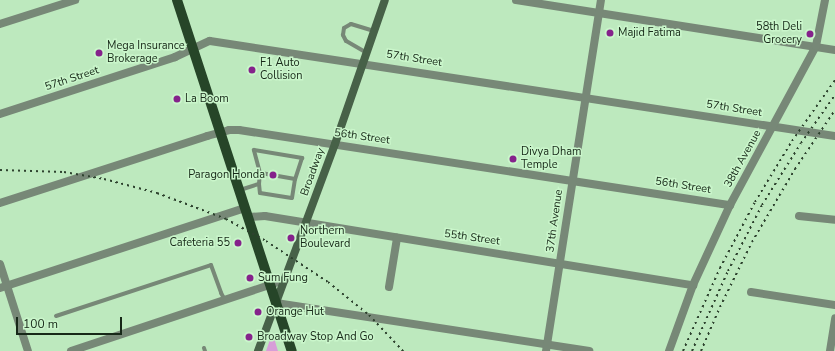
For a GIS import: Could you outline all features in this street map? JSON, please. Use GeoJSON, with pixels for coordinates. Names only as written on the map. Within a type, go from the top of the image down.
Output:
{"type":"FeatureCollection","features":[{"type":"Feature","properties":{"kind":"main road"},"geometry":{"type":"LineString","coordinates":[[177,0],[292,351]]}},
{"type":"Feature","properties":{"kind":"main road","name":"Broadway"},"geometry":{"type":"LineString","coordinates":[[258,351],[335,144],[385,0]]}},
{"type":"Feature","properties":{"kind":"street"},"geometry":{"type":"LineString","coordinates":[[0,24],[75,0]]}},
{"type":"Feature","properties":{"kind":"street"},"geometry":{"type":"LineString","coordinates":[[516,0],[835,50]]}},
{"type":"Feature","properties":{"kind":"street","name":"37th Avenue"},"geometry":{"type":"LineString","coordinates":[[546,348],[601,0]]}},
{"type":"Feature","properties":{"kind":"street","name":"38th Avenue"},"geometry":{"type":"LineString","coordinates":[[670,351],[693,285],[730,204],[774,126],[816,46],[825,0]]}},
{"type":"Feature","properties":{"kind":"street","name":"57th Street"},"geometry":{"type":"LineString","coordinates":[[0,114],[176,57],[210,41],[586,96],[835,136]]}},
{"type":"Feature","properties":{"kind":"street","name":"56th Street"},"geometry":{"type":"LineString","coordinates":[[0,204],[221,132],[239,130],[730,204]]}},
{"type":"Feature","properties":{"kind":"street","name":"55th Street"},"geometry":{"type":"LineString","coordinates":[[4,287],[247,213],[397,238],[560,262],[693,285]]}},
{"type":"Feature","properties":{"kind":"street"},"geometry":{"type":"LineString","coordinates":[[799,216],[835,220]]}},
{"type":"Feature","properties":{"kind":"street"},"geometry":{"type":"LineString","coordinates":[[389,287],[397,238]]}},
{"type":"Feature","properties":{"kind":"street"},"geometry":{"type":"LineString","coordinates":[[0,264],[4,287],[28,351]]}},
{"type":"Feature","properties":{"kind":"street"},"geometry":{"type":"LineString","coordinates":[[72,351],[284,280]]}},
{"type":"Feature","properties":{"kind":"street"},"geometry":{"type":"LineString","coordinates":[[751,292],[835,305]]}},
{"type":"Feature","properties":{"kind":"street"},"geometry":{"type":"LineString","coordinates":[[276,303],[546,348],[589,351]]}},
{"type":"Feature","properties":{"kind":"street"},"geometry":{"type":"LineString","coordinates":[[830,351],[835,318]]}},
{"type":"Feature","properties":{"kind":"lane"},"geometry":{"type":"LineString","coordinates":[[367,53],[346,42],[343,35],[344,28],[351,24],[375,31]]}},
{"type":"Feature","properties":{"kind":"lane"},"geometry":{"type":"LineString","coordinates":[[254,150],[302,158],[295,179],[292,198],[260,193],[260,173],[254,150]]}},
{"type":"Feature","properties":{"kind":"lane"},"geometry":{"type":"LineString","coordinates":[[260,173],[295,179]]}},
{"type":"Feature","properties":{"kind":"lane"},"geometry":{"type":"LineString","coordinates":[[240,190],[259,184]]}},
{"type":"Feature","properties":{"kind":"lane"},"geometry":{"type":"LineString","coordinates":[[56,316],[212,265],[221,293],[225,300]]}},
{"type":"Feature","properties":{"kind":"shaded area"},"geometry":{"type":"Polygon","coordinates":[[[271,337],[274,338],[278,351],[266,351],[271,337]]]}},
{"type":"Feature","properties":{"kind":"railway"},"geometry":{"type":"LineString","coordinates":[[683,351],[720,268],[755,202],[792,141],[835,80]]}},
{"type":"Feature","properties":{"kind":"railway"},"geometry":{"type":"LineString","coordinates":[[692,351],[728,271],[762,205],[801,143],[835,95]]}},
{"type":"Feature","properties":{"kind":"railway"},"geometry":{"type":"LineString","coordinates":[[701,351],[720,307],[752,242],[795,169],[835,110]]}},
{"type":"Feature","properties":{"kind":"railway"},"geometry":{"type":"LineString","coordinates":[[0,170],[64,172],[104,179],[157,193],[226,219],[266,241],[328,282],[369,315],[403,351]]}},
{"type":"Feature","properties":{"kind":"place","name":"Majid Fatima"},"geometry":{"type":"Point","coordinates":[610,33]}},
{"type":"Feature","properties":{"kind":"place","name":"58th Deli Grocery"},"geometry":{"type":"Point","coordinates":[810,34]}},
{"type":"Feature","properties":{"kind":"place","name":"Mega Insurance Brokerage"},"geometry":{"type":"Point","coordinates":[99,53]}},
{"type":"Feature","properties":{"kind":"place","name":"F1 Auto Collision"},"geometry":{"type":"Point","coordinates":[252,70]}},
{"type":"Feature","properties":{"kind":"place","name":"La Boom"},"geometry":{"type":"Point","coordinates":[177,99]}},
{"type":"Feature","properties":{"kind":"place","name":"Divya Dham Temple"},"geometry":{"type":"Point","coordinates":[513,159]}},
{"type":"Feature","properties":{"kind":"place","name":"Paragon Honda"},"geometry":{"type":"Point","coordinates":[273,175]}},
{"type":"Feature","properties":{"kind":"place","name":"Northern Boulevard"},"geometry":{"type":"Point","coordinates":[291,238]}},
{"type":"Feature","properties":{"kind":"place","name":"Cafeteria 55"},"geometry":{"type":"Point","coordinates":[238,243]}},
{"type":"Feature","properties":{"kind":"place","name":"Sum Fung"},"geometry":{"type":"Point","coordinates":[250,278]}},
{"type":"Feature","properties":{"kind":"place","name":"Orange Hut"},"geometry":{"type":"Point","coordinates":[258,312]}},
{"type":"Feature","properties":{"kind":"place","name":"Broadway Stop And Go"},"geometry":{"type":"Point","coordinates":[249,337]}}]}
